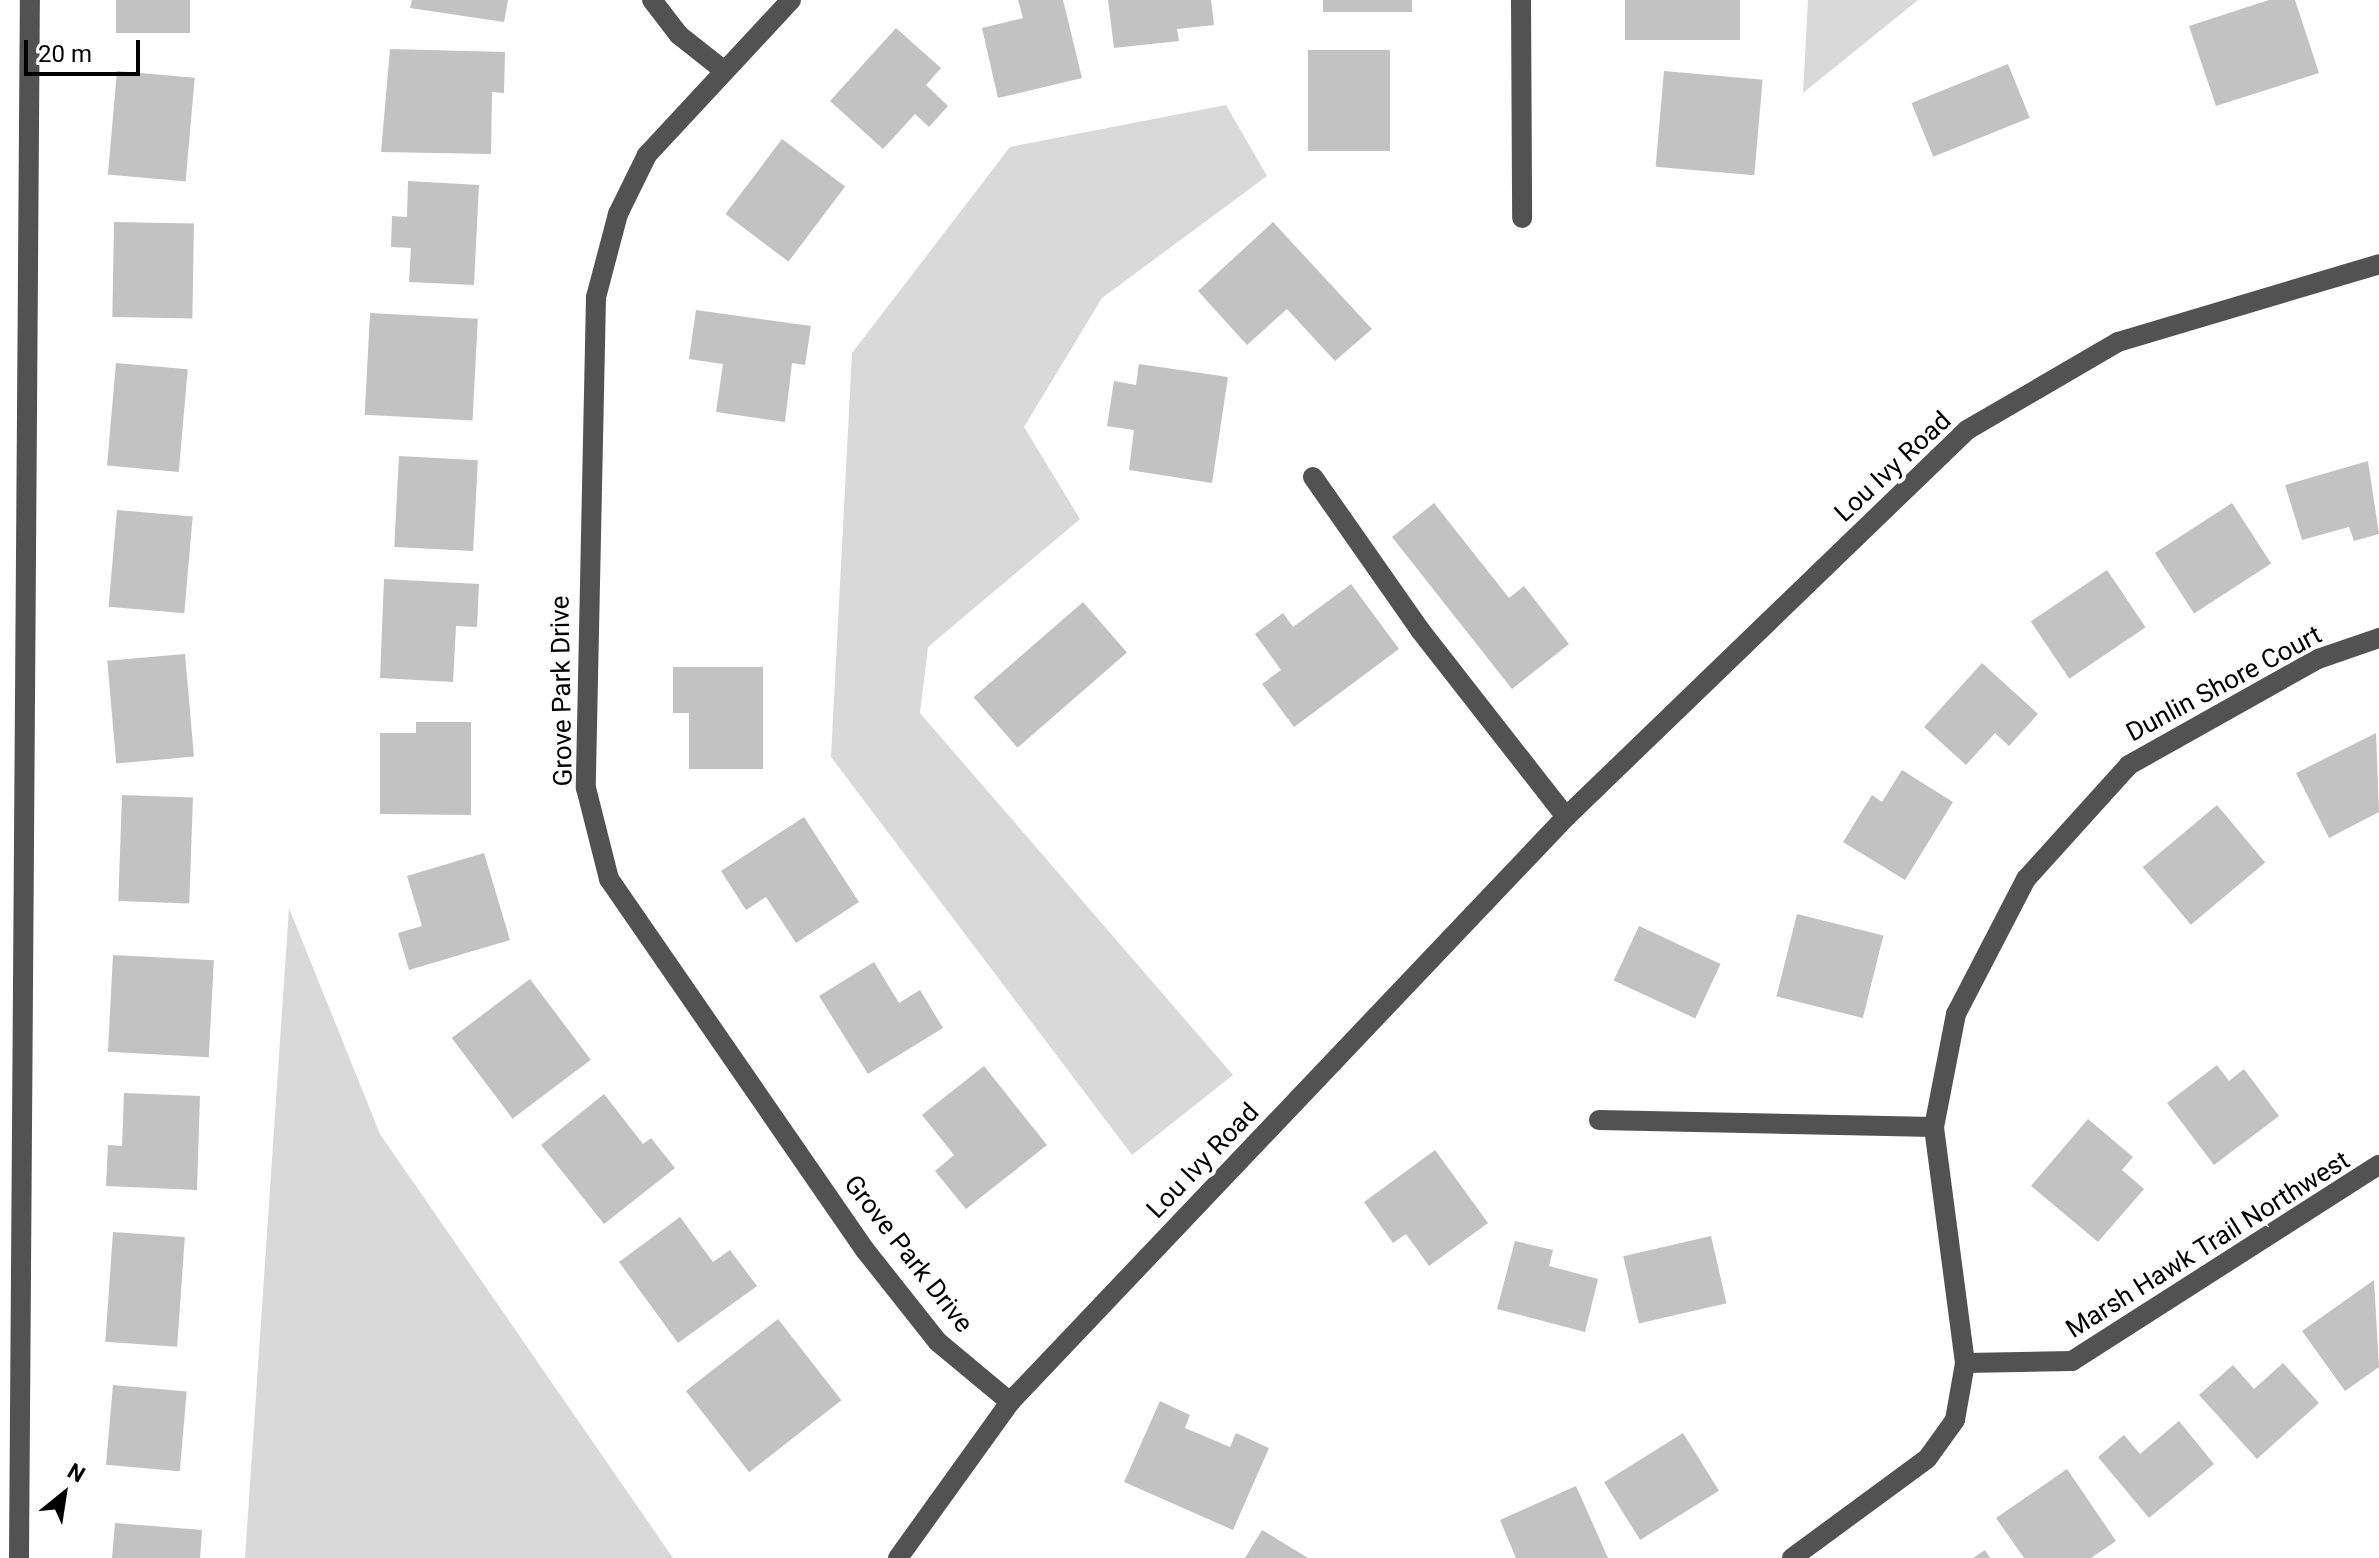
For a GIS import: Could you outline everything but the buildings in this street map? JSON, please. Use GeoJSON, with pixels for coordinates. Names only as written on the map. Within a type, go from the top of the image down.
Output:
{"type":"FeatureCollection","features":[{"type":"Feature","properties":{"kind":"street"},"geometry":{"type":"LineString","coordinates":[[19,1558],[30,0]]}},
{"type":"Feature","properties":{"kind":"street"},"geometry":{"type":"LineString","coordinates":[[652,0],[679,35],[722,69]]}},
{"type":"Feature","properties":{"kind":"street","name":"Grove Park Drive"},"geometry":{"type":"LineString","coordinates":[[791,0],[722,69],[647,155],[618,214],[596,297],[586,788],[618,891],[865,1250],[938,1342],[1010,1402]]}},
{"type":"Feature","properties":{"kind":"street"},"geometry":{"type":"LineString","coordinates":[[1521,0],[1522,218]]}},
{"type":"Feature","properties":{"kind":"street","name":"Lou Ivy Road"},"geometry":{"type":"LineString","coordinates":[[898,1558],[1010,1402],[1566,817],[1967,430],[2118,342],[2379,264]]}},
{"type":"Feature","properties":{"kind":"street"},"geometry":{"type":"LineString","coordinates":[[1313,477],[1420,630],[1566,817]]}},
{"type":"Feature","properties":{"kind":"street","name":"Dunlin Shore Court"},"geometry":{"type":"LineString","coordinates":[[1792,1558],[1927,1459],[1955,1420],[1965,1363],[1934,1127],[1956,1014],[2026,879],[2129,765],[2318,659],[2379,638]]}},
{"type":"Feature","properties":{"kind":"street"},"geometry":{"type":"LineString","coordinates":[[1599,1120],[1934,1127]]}},
{"type":"Feature","properties":{"kind":"street","name":"Marsh Hawk Trail Northwest"},"geometry":{"type":"LineString","coordinates":[[1965,1363],[2072,1361],[2379,1165]]}},
{"type":"Feature","properties":{"kind":"shaded area"},"geometry":{"type":"Polygon","coordinates":[[[1808,0],[1918,0],[1803,93],[1808,0]]]}},
{"type":"Feature","properties":{"kind":"shaded area"},"geometry":{"type":"Polygon","coordinates":[[[1226,105],[1267,176],[1102,298],[1024,427],[1080,519],[928,647],[920,713],[1233,1075],[1132,1155],[831,757],[852,353],[1010,147],[1226,105]]]}},
{"type":"Feature","properties":{"kind":"shaded area"},"geometry":{"type":"Polygon","coordinates":[[[289,908],[380,1134],[673,1558],[245,1558],[289,908]]]}}]}
